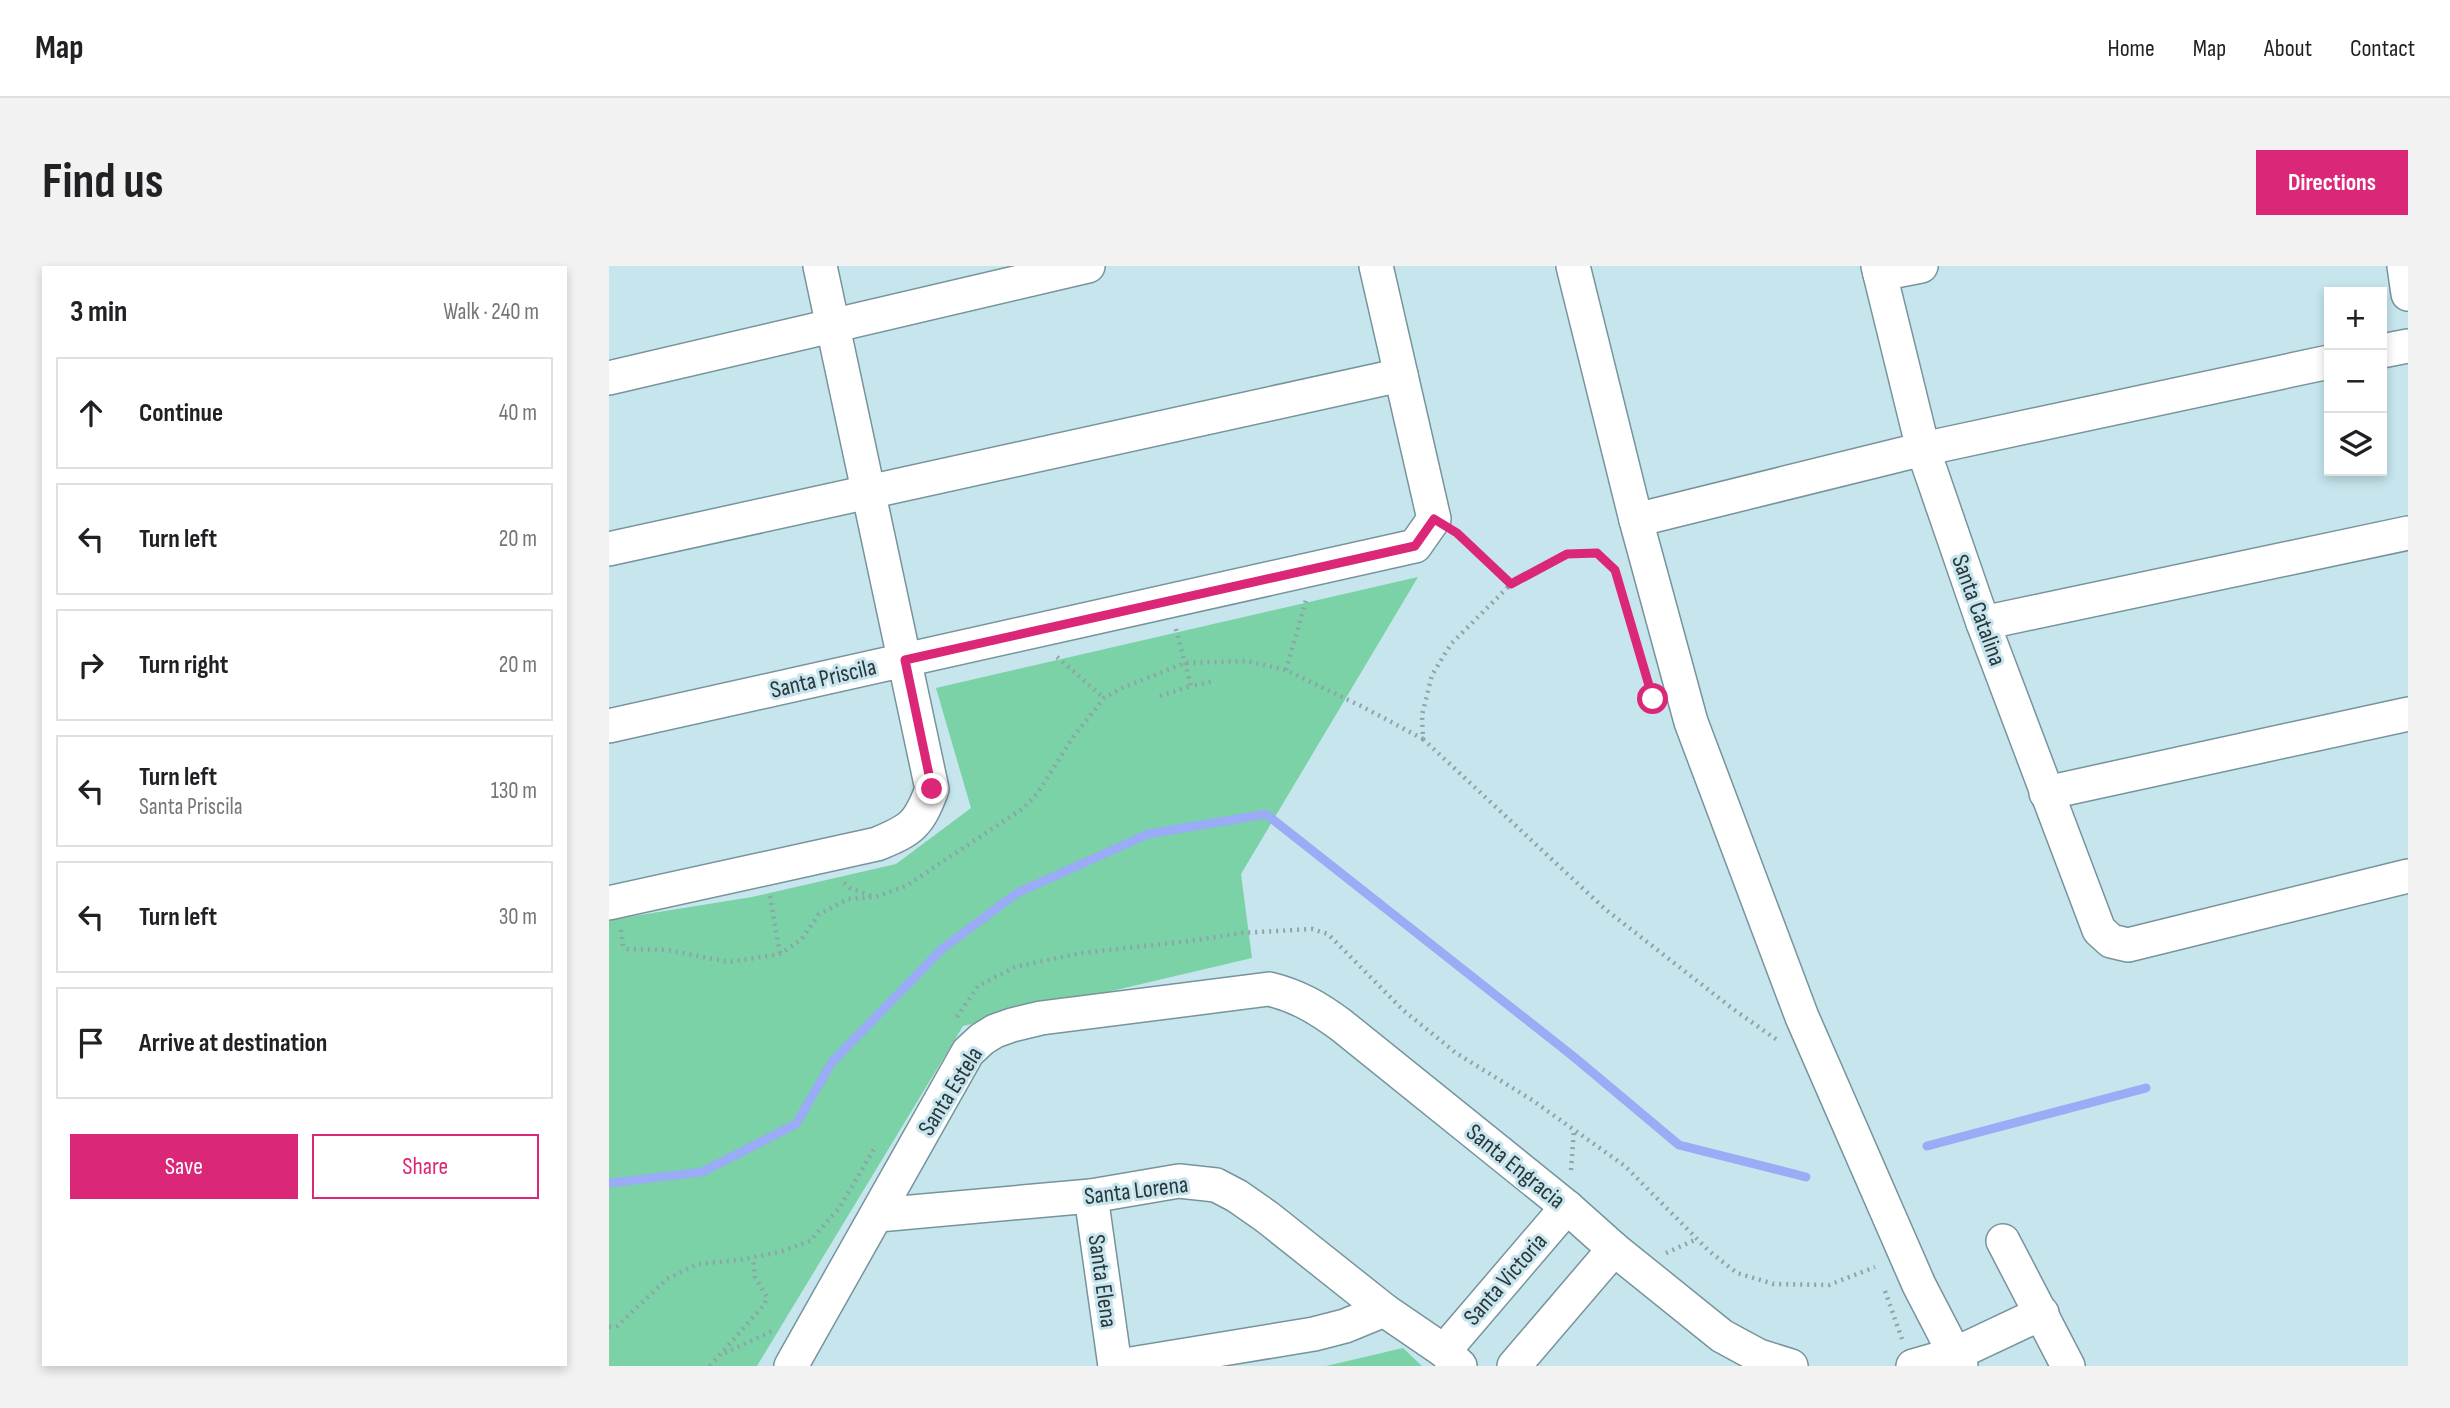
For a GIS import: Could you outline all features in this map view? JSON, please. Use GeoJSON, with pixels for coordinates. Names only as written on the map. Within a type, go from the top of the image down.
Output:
{"type":"FeatureCollection","features":[{"type":"Feature","properties":{"kind":"street"},"geometry":{"type":"LineString","coordinates":[[613,902],[877,844],[900,835],[923,816],[932,789],[820,266]]}},
{"type":"Feature","properties":{"kind":"street"},"geometry":{"type":"LineString","coordinates":[[609,378],[1089,266]]}},
{"type":"Feature","properties":{"kind":"street"},"geometry":{"type":"LineString","coordinates":[[1376,266],[1434,519]]}},
{"type":"Feature","properties":{"kind":"street"},"geometry":{"type":"LineString","coordinates":[[1573,266],[1636,520],[1696,735],[1802,1017],[1919,1285],[1958,1360]]}},
{"type":"Feature","properties":{"kind":"street"},"geometry":{"type":"LineString","coordinates":[[1879,270],[1921,266]]}},
{"type":"Feature","properties":{"kind":"street"},"geometry":{"type":"LineString","coordinates":[[2404,266],[2408,294]]}},
{"type":"Feature","properties":{"kind":"street","name":"Santa Catalina"},"geometry":{"type":"LineString","coordinates":[[1879,270],[1923,449],[1983,623],[2099,930],[2111,941],[2128,945],[2408,876]]}},
{"type":"Feature","properties":{"kind":"street"},"geometry":{"type":"LineString","coordinates":[[2386,350],[2408,345]]}},
{"type":"Feature","properties":{"kind":"street"},"geometry":{"type":"LineString","coordinates":[[1636,520],[1923,449],[2324,363]]}},
{"type":"Feature","properties":{"kind":"street"},"geometry":{"type":"LineString","coordinates":[[609,550],[1401,375]]}},
{"type":"Feature","properties":{"kind":"street","name":"Santa Priscila"},"geometry":{"type":"LineString","coordinates":[[609,726],[1415,546],[1434,519]]}},
{"type":"Feature","properties":{"kind":"street"},"geometry":{"type":"LineString","coordinates":[[1983,623],[2408,533]]}},
{"type":"Feature","properties":{"kind":"street"},"geometry":{"type":"LineString","coordinates":[[2046,793],[2408,713]]}},
{"type":"Feature","properties":{"kind":"street","name":"Santa Engracia"},"geometry":{"type":"LineString","coordinates":[[1232,992],[1269,989],[1294,995],[1314,1006],[1567,1207],[1614,1250],[1722,1336],[1759,1356],[1791,1366]]}},
{"type":"Feature","properties":{"kind":"street","name":"Santa Estela"},"geometry":{"type":"LineString","coordinates":[[791,1366],[968,1052],[988,1035],[1012,1025],[1041,1018],[1232,992]]}},
{"type":"Feature","properties":{"kind":"street","name":"Santa Lorena"},"geometry":{"type":"LineString","coordinates":[[878,1215],[1091,1196],[1179,1181],[1216,1185],[1267,1217],[1384,1310],[1452,1359]]}},
{"type":"Feature","properties":{"kind":"street","name":"Santa Elena"},"geometry":{"type":"LineString","coordinates":[[1091,1196],[1117,1366]]}},
{"type":"Feature","properties":{"kind":"street","name":"Santa Victoria"},"geometry":{"type":"LineString","coordinates":[[1452,1359],[1567,1207]]}},
{"type":"Feature","properties":{"kind":"street"},"geometry":{"type":"LineString","coordinates":[[2003,1241],[2069,1366]]}},
{"type":"Feature","properties":{"kind":"street"},"geometry":{"type":"LineString","coordinates":[[1514,1366],[1614,1250]]}},
{"type":"Feature","properties":{"kind":"street"},"geometry":{"type":"LineString","coordinates":[[1117,1366],[1314,1334],[1345,1326],[1384,1310]]}},
{"type":"Feature","properties":{"kind":"street"},"geometry":{"type":"LineString","coordinates":[[1908,1354],[1958,1360],[2042,1313]]}},
{"type":"Feature","properties":{"kind":"path"},"geometry":{"type":"LineString","coordinates":[[1434,519],[1457,533],[1511,584]]}},
{"type":"Feature","properties":{"kind":"path"},"geometry":{"type":"LineString","coordinates":[[1423,739],[1422,715],[1431,675],[1451,644],[1511,584],[1567,554],[1597,553],[1615,570],[1618,583]]}},
{"type":"Feature","properties":{"kind":"path"},"geometry":{"type":"LineString","coordinates":[[1286,670],[1315,568]]}},
{"type":"Feature","properties":{"kind":"path"},"geometry":{"type":"LineString","coordinates":[[1170,601],[1191,686]]}},
{"type":"Feature","properties":{"kind":"path"},"geometry":{"type":"LineString","coordinates":[[1029,632],[1104,698]]}},
{"type":"Feature","properties":{"kind":"path"},"geometry":{"type":"LineString","coordinates":[[613,902],[625,948],[667,950],[729,962],[780,954],[801,940],[819,914],[848,899],[875,897],[906,886],[1022,809],[1037,794],[1079,729],[1104,698],[1185,663],[1246,661],[1286,670],[1423,739],[1605,909],[1733,1009],[1780,1042],[1775,1030]]}},
{"type":"Feature","properties":{"kind":"path"},"geometry":{"type":"LineString","coordinates":[[1160,696],[1215,681]]}},
{"type":"Feature","properties":{"kind":"path"},"geometry":{"type":"LineString","coordinates":[[765,869],[780,954]]}},
{"type":"Feature","properties":{"kind":"path"},"geometry":{"type":"LineString","coordinates":[[1241,933],[1312,929],[1328,934],[1403,1010],[1456,1053],[1532,1100],[1625,1166],[1709,1251],[1737,1273],[1774,1284],[1829,1285],[1875,1267],[1879,1277]]}},
{"type":"Feature","properties":{"kind":"path"},"geometry":{"type":"LineString","coordinates":[[710,1366],[764,1305],[767,1297],[755,1277],[753,1258]]}},
{"type":"Feature","properties":{"kind":"path"},"geometry":{"type":"LineString","coordinates":[[1883,1287],[1908,1354]]}},
{"type":"Feature","properties":{"kind":"green space"},"geometry":{"type":"Polygon","coordinates":[[[1418,577],[1241,874],[1252,958],[963,1026],[757,1366],[609,1366],[609,920],[752,897],[896,864],[971,808],[936,688],[1418,577]]]}},
{"type":"Feature","properties":{"kind":"green space"},"geometry":{"type":"Polygon","coordinates":[[[1403,1348],[1422,1366],[1326,1366],[1403,1348]]]}},
{"type":"Feature","properties":{"kind":"waterway"},"geometry":{"type":"LineString","coordinates":[[609,1183],[702,1172],[796,1124],[832,1062],[942,949],[1017,893],[1148,834],[1266,814],[1574,1057],[1679,1145],[1806,1177]]}},
{"type":"Feature","properties":{"kind":"waterway"},"geometry":{"type":"LineString","coordinates":[[1927,1146],[2146,1088]]}},
{"type":"Feature","properties":{"kind":"route"},"geometry":{"type":"LineString","coordinates":[[932,789],[905,660],[1415,546],[1434,519],[1457,533],[1511,584],[1567,554],[1597,553],[1615,570],[1653,699]]}}]}
